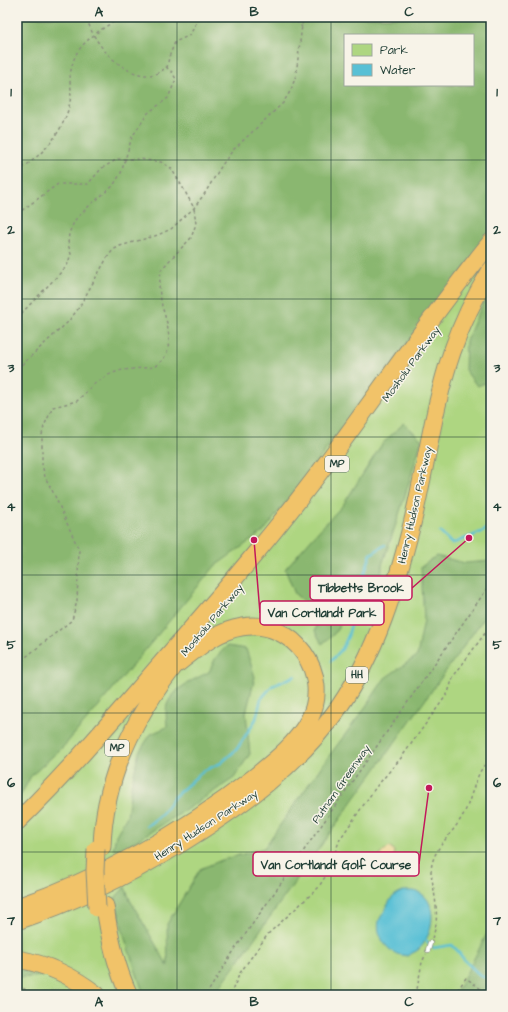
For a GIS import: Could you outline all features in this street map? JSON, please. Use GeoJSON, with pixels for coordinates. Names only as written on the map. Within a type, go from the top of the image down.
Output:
{"type":"FeatureCollection","features":[{"type":"Feature","properties":{"kind":"highway"},"geometry":{"type":"LineString","coordinates":[[17,822],[171,661],[299,498],[491,242]]}},
{"type":"Feature","properties":{"kind":"highway","name":"Mosholu Parkway"},"geometry":{"type":"LineString","coordinates":[[121,995],[108,960],[101,907],[102,878],[99,848],[108,799],[124,747],[171,661],[272,548],[316,493],[491,257]]}},
{"type":"Feature","properties":{"kind":"highway","name":"Henry Hudson Parkway"},"geometry":{"type":"LineString","coordinates":[[17,921],[50,909],[114,881],[159,856],[224,816],[258,791],[288,766],[310,743],[338,707],[359,673],[384,615],[412,524],[441,390],[450,357],[467,314],[491,270]]}},
{"type":"Feature","properties":{"kind":"highway"},"geometry":{"type":"LineString","coordinates":[[17,907],[53,894],[118,864],[201,816],[234,793],[285,751],[300,734],[311,714],[315,699],[315,681],[310,665],[302,650],[290,638],[276,630],[257,626],[243,627],[228,631],[212,638],[171,661]]}},
{"type":"Feature","properties":{"kind":"highway","name":"Mosholu Parkway"},"geometry":{"type":"LineString","coordinates":[[101,907],[119,970],[129,995]]}},
{"type":"Feature","properties":{"kind":"highway"},"geometry":{"type":"LineString","coordinates":[[17,959],[42,965],[58,971],[73,978],[97,995]]}},
{"type":"Feature","properties":{"kind":"lane"},"geometry":{"type":"LineString","coordinates":[[428,950],[430,944]]}},
{"type":"Feature","properties":{"kind":"path"},"geometry":{"type":"LineString","coordinates":[[88,17],[93,35],[108,55],[126,69],[140,75],[156,74],[166,67],[167,68]]}},
{"type":"Feature","properties":{"kind":"path"},"geometry":{"type":"LineString","coordinates":[[17,171],[45,149],[56,136],[69,107],[71,90],[70,80],[74,60],[78,51],[93,35],[122,17]]}},
{"type":"Feature","properties":{"kind":"path"},"geometry":{"type":"LineString","coordinates":[[167,68],[169,57],[175,42],[190,35],[199,17]]}},
{"type":"Feature","properties":{"kind":"path"},"geometry":{"type":"LineString","coordinates":[[292,17],[302,26]]}},
{"type":"Feature","properties":{"kind":"path"},"geometry":{"type":"LineString","coordinates":[[17,369],[68,322],[78,309],[113,250],[120,246],[158,235],[171,229],[194,208],[205,194],[222,165],[233,150],[283,103],[291,90],[296,75],[302,17]]}},
{"type":"Feature","properties":{"kind":"path"},"geometry":{"type":"LineString","coordinates":[[17,318],[67,266],[72,254],[68,244],[75,220],[113,186],[121,173],[132,137],[141,122],[148,113],[168,98],[176,79],[172,72],[167,68]]}},
{"type":"Feature","properties":{"kind":"path"},"geometry":{"type":"LineString","coordinates":[[17,214],[58,184],[88,184],[102,168],[118,159],[139,159],[161,162],[171,168],[194,208],[196,224],[190,238],[161,270],[159,289],[169,338],[168,350],[163,360],[154,367],[122,370],[110,374],[94,384],[77,400],[53,407],[44,426],[42,435],[42,464],[45,477],[79,550],[77,601],[72,620],[17,664]]}},
{"type":"Feature","properties":{"kind":"path","name":"Putnam Greenway"},"geometry":{"type":"LineString","coordinates":[[206,995],[235,949],[491,583]]}},
{"type":"Feature","properties":{"kind":"path"},"geometry":{"type":"LineString","coordinates":[[230,995],[240,974],[268,934],[318,888],[328,874],[340,839],[348,826],[448,693],[453,677],[491,625]]}},
{"type":"Feature","properties":{"kind":"path"},"geometry":{"type":"LineString","coordinates":[[430,944],[436,931],[437,922],[431,873],[431,865],[434,855],[461,818],[470,801],[477,779],[491,755]]}},
{"type":"Feature","properties":{"kind":"path"},"geometry":{"type":"LineString","coordinates":[[416,995],[422,962],[428,950]]}},
{"type":"Feature","properties":{"kind":"path"},"geometry":{"type":"LineString","coordinates":[[454,995],[466,978],[489,995]]}},
{"type":"Feature","properties":{"kind":"path"},"geometry":{"type":"LineString","coordinates":[[17,988],[22,988],[38,995]]}},
{"type":"Feature","properties":{"kind":"green space"},"geometry":{"type":"Polygon","coordinates":[[[17,17],[474,17],[491,33],[491,995],[17,995],[17,17]]]}},
{"type":"Feature","properties":{"kind":"green space"},"geometry":{"type":"Polygon","coordinates":[[[17,17],[491,17],[491,234],[264,531],[215,566],[64,746],[31,776],[17,802],[17,17]]]}},
{"type":"Feature","properties":{"kind":"green space"},"geometry":{"type":"Polygon","coordinates":[[[491,285],[491,381],[477,386],[465,370],[466,341],[491,285]]]}},
{"type":"Feature","properties":{"kind":"green space"},"geometry":{"type":"Polygon","coordinates":[[[404,423],[422,440],[382,565],[381,589],[374,605],[366,613],[342,622],[334,634],[322,644],[315,631],[318,614],[295,594],[285,569],[343,505],[382,444],[404,423]]]}},
{"type":"Feature","properties":{"kind":"green space"},"geometry":{"type":"Polygon","coordinates":[[[436,556],[465,563],[491,561],[491,608],[214,995],[144,995],[125,939],[115,898],[125,887],[130,900],[168,966],[167,924],[200,869],[222,860],[264,848],[385,678],[417,656],[424,620],[421,567],[436,556]]]}},
{"type":"Feature","properties":{"kind":"green space"},"geometry":{"type":"Polygon","coordinates":[[[227,646],[246,649],[255,677],[246,713],[250,754],[234,778],[121,850],[113,849],[116,835],[127,816],[131,787],[139,752],[151,734],[167,727],[166,707],[174,694],[185,685],[209,672],[216,657],[227,646]]]}},
{"type":"Feature","properties":{"kind":"green space"},"geometry":{"type":"Polygon","coordinates":[[[491,926],[491,995],[455,995],[491,926]]]}},
{"type":"Feature","properties":{"kind":"green space"},"geometry":{"type":"Polygon","coordinates":[[[17,966],[37,969],[44,976],[17,978],[17,966]]]}},
{"type":"Feature","properties":{"kind":"sand"},"geometry":{"type":"Polygon","coordinates":[[[391,847],[394,851],[393,858],[386,871],[382,871],[380,870],[380,856],[383,851],[391,847]]]}},
{"type":"Feature","properties":{"kind":"water"},"geometry":{"type":"Polygon","coordinates":[[[403,891],[415,891],[422,894],[431,906],[432,914],[430,930],[423,945],[418,950],[407,956],[396,954],[387,947],[380,935],[378,926],[380,918],[392,898],[403,891]]]}},
{"type":"Feature","properties":{"kind":"waterway"},"geometry":{"type":"LineString","coordinates":[[440,532],[452,544],[484,531],[491,523]]}},
{"type":"Feature","properties":{"kind":"waterway"},"geometry":{"type":"LineString","coordinates":[[331,661],[342,649],[348,636],[361,583],[371,554],[385,545]]}},
{"type":"Feature","properties":{"kind":"waterway"},"geometry":{"type":"LineString","coordinates":[[147,826],[161,815],[174,797],[203,771],[221,763],[237,749],[256,719],[261,699],[272,686],[295,676]]}},
{"type":"Feature","properties":{"kind":"waterway"},"geometry":{"type":"LineString","coordinates":[[425,939],[433,948],[452,945],[465,961],[482,977],[491,977]]}},
{"type":"Feature","properties":{"kind":"place","name":"Tibbetts Brook"},"geometry":{"type":"Point","coordinates":[469,538]}},
{"type":"Feature","properties":{"kind":"place","name":"Van Cortlandt Park"},"geometry":{"type":"Point","coordinates":[254,540]}},
{"type":"Feature","properties":{"kind":"place","name":"Van Cortlandt Golf Course"},"geometry":{"type":"Point","coordinates":[429,788]}}]}
